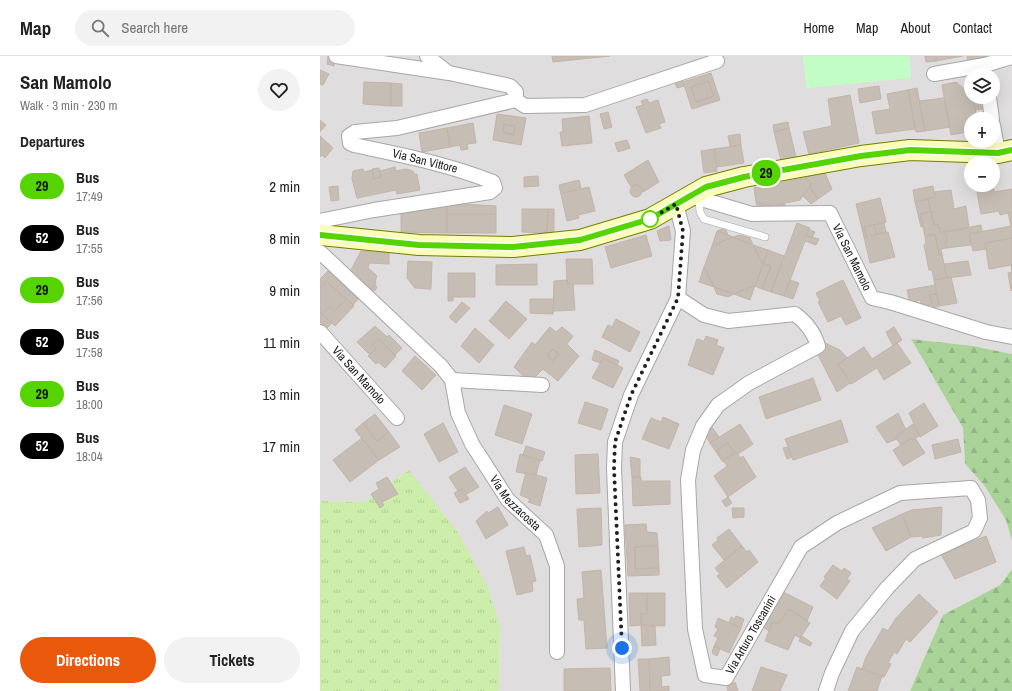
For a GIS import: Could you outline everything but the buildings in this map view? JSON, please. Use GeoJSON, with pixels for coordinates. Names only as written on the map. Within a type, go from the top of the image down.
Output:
{"type":"FeatureCollection","features":[{"type":"Feature","properties":{"kind":"main road"},"geometry":{"type":"LineString","coordinates":[[320,235],[419,245],[513,247],[580,240],[650,219],[689,200],[706,187],[744,177],[861,156],[910,150],[1005,152]]}},
{"type":"Feature","properties":{"kind":"street"},"geometry":{"type":"LineString","coordinates":[[336,56],[449,73],[510,86],[516,92],[516,100],[526,106],[585,105],[716,61]]}},
{"type":"Feature","properties":{"kind":"street"},"geometry":{"type":"LineString","coordinates":[[427,56],[449,73]]}},
{"type":"Feature","properties":{"kind":"street"},"geometry":{"type":"LineString","coordinates":[[989,68],[1012,57]]}},
{"type":"Feature","properties":{"kind":"street"},"geometry":{"type":"LineString","coordinates":[[934,74],[964,72]]}},
{"type":"Feature","properties":{"kind":"street","name":"Via San Vittore"},"geometry":{"type":"LineString","coordinates":[[320,221],[374,210],[490,192],[495,188],[494,182],[470,173],[413,157],[354,145],[350,143],[349,136],[355,132],[397,128],[445,118],[516,100]]}},
{"type":"Feature","properties":{"kind":"street"},"geometry":{"type":"LineString","coordinates":[[1000,141],[1005,152]]}},
{"type":"Feature","properties":{"kind":"street"},"geometry":{"type":"LineString","coordinates":[[623,691],[614,475],[615,442],[631,395],[678,298],[683,231],[689,200]]}},
{"type":"Feature","properties":{"kind":"street","name":"Via San Mamolo"},"geometry":{"type":"LineString","coordinates":[[689,200],[752,214],[830,213],[872,298],[890,302],[986,332],[1012,337]]}},
{"type":"Feature","properties":{"kind":"street","name":"Via Mezzacosta"},"geometry":{"type":"LineString","coordinates":[[320,252],[441,366],[452,380],[458,413],[472,444],[508,500],[546,535],[558,566],[557,652]]}},
{"type":"Feature","properties":{"kind":"street","name":"Via Arturo Toscanini"},"geometry":{"type":"LineString","coordinates":[[678,298],[704,315],[728,320],[795,314],[808,324],[815,335],[818,346],[749,383],[718,405],[703,426],[693,450],[688,480],[695,629],[705,675],[726,678],[801,547],[837,523],[900,493],[970,488],[978,500],[980,518],[974,531],[914,559],[882,594],[852,631],[832,673],[826,691]]}},
{"type":"Feature","properties":{"kind":"street","name":"Via San Mamolo"},"geometry":{"type":"LineString","coordinates":[[320,332],[397,418]]}},
{"type":"Feature","properties":{"kind":"street"},"geometry":{"type":"LineString","coordinates":[[452,380],[542,385]]}},
{"type":"Feature","properties":{"kind":"lane"},"geometry":{"type":"LineString","coordinates":[[689,200],[704,218],[765,237]]}},
{"type":"Feature","properties":{"kind":"shaded area"},"geometry":{"type":"Polygon","coordinates":[[[320,56],[803,56],[807,88],[911,77],[909,56],[1012,56],[1012,354],[973,346],[911,339],[963,428],[965,464],[984,485],[1006,520],[1012,541],[1012,569],[1000,585],[943,615],[910,691],[499,691],[500,626],[409,470],[364,502],[320,501],[320,56]]]}},
{"type":"Feature","properties":{"kind":"green space"},"geometry":{"type":"Polygon","coordinates":[[[803,56],[909,56],[911,78],[807,88],[803,56]]]}},
{"type":"Feature","properties":{"kind":"green space"},"geometry":{"type":"Polygon","coordinates":[[[911,339],[973,346],[1012,354],[1012,541],[1006,520],[984,485],[965,464],[963,428],[911,339]]]}},
{"type":"Feature","properties":{"kind":"green space"},"geometry":{"type":"Polygon","coordinates":[[[409,470],[459,534],[488,588],[500,626],[499,691],[320,691],[320,501],[364,502],[409,470]]]}},
{"type":"Feature","properties":{"kind":"green space"},"geometry":{"type":"Polygon","coordinates":[[[1012,569],[1012,691],[910,691],[943,615],[1000,585],[1012,569]]]}},
{"type":"Feature","properties":{"kind":"bus line","name":"29"},"geometry":{"type":"LineString","coordinates":[[320,235],[419,245],[513,247],[580,240],[650,219],[706,187],[744,177],[861,156],[910,150],[998,153],[1012,150]]}},
{"type":"Feature","properties":{"kind":"route"},"geometry":{"type":"LineString","coordinates":[[622,648],[614,468],[615,442],[631,395],[678,298],[683,231],[676,204],[650,219]]}}]}
